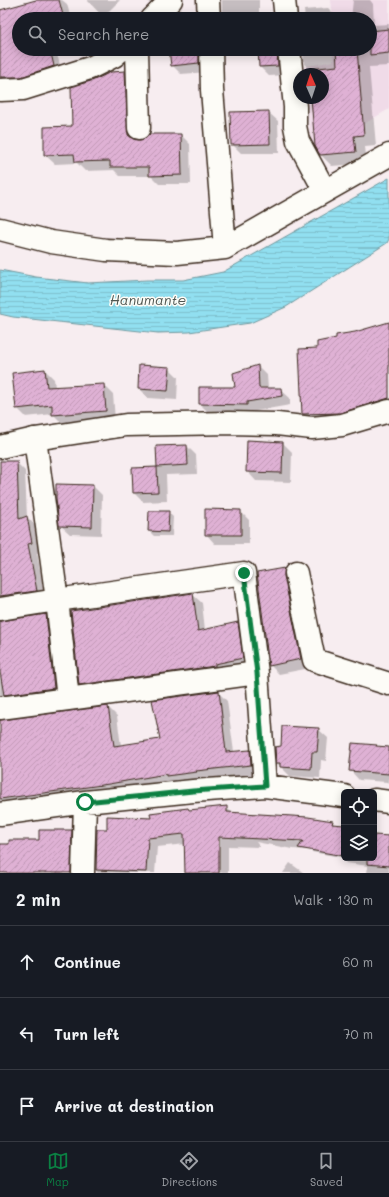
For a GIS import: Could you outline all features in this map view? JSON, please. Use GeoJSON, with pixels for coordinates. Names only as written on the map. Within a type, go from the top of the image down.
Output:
{"type":"FeatureCollection","features":[{"type":"Feature","properties":{"kind":"street"},"geometry":{"type":"LineString","coordinates":[[159,12],[171,0]]}},
{"type":"Feature","properties":{"kind":"street"},"geometry":{"type":"LineString","coordinates":[[208,0],[209,12]]}},
{"type":"Feature","properties":{"kind":"street"},"geometry":{"type":"LineString","coordinates":[[284,0],[285,12]]}},
{"type":"Feature","properties":{"kind":"street"},"geometry":{"type":"LineString","coordinates":[[0,90],[23,89],[90,68],[114,56]]}},
{"type":"Feature","properties":{"kind":"street"},"geometry":{"type":"LineString","coordinates":[[136,56],[139,128]]}},
{"type":"Feature","properties":{"kind":"street"},"geometry":{"type":"LineString","coordinates":[[210,56],[225,248]]}},
{"type":"Feature","properties":{"kind":"street"},"geometry":{"type":"LineString","coordinates":[[290,56],[295,106],[295,126],[298,141],[325,191]]}},
{"type":"Feature","properties":{"kind":"street"},"geometry":{"type":"LineString","coordinates":[[0,229],[51,242],[106,250],[177,253],[225,248],[389,155]]}},
{"type":"Feature","properties":{"kind":"street"},"geometry":{"type":"LineString","coordinates":[[0,447],[35,439],[126,425],[229,423],[277,424],[312,428],[342,425],[389,411]]}},
{"type":"Feature","properties":{"kind":"street"},"geometry":{"type":"LineString","coordinates":[[35,439],[57,600],[68,699]]}},
{"type":"Feature","properties":{"kind":"street"},"geometry":{"type":"LineString","coordinates":[[0,609],[244,573],[257,673],[265,786]]}},
{"type":"Feature","properties":{"kind":"street"},"geometry":{"type":"LineString","coordinates":[[296,573],[314,660],[389,684]]}},
{"type":"Feature","properties":{"kind":"street"},"geometry":{"type":"LineString","coordinates":[[0,708],[257,673]]}},
{"type":"Feature","properties":{"kind":"street"},"geometry":{"type":"LineString","coordinates":[[0,814],[85,802],[193,791],[265,786],[341,796]]}},
{"type":"Feature","properties":{"kind":"street"},"geometry":{"type":"LineString","coordinates":[[377,800],[389,802]]}},
{"type":"Feature","properties":{"kind":"street"},"geometry":{"type":"LineString","coordinates":[[83,873],[85,802]]}},
{"type":"Feature","properties":{"kind":"shaded area"},"geometry":{"type":"Polygon","coordinates":[[[331,0],[389,0],[389,109],[312,155],[308,104],[329,104],[329,68],[304,67],[333,61],[333,56],[377,56],[377,12],[332,12],[331,0]]]}},
{"type":"Feature","properties":{"kind":"water","name":"Hanumante"},"geometry":{"type":"Polygon","coordinates":[[[389,178],[389,239],[387,243],[286,307],[250,323],[189,332],[158,333],[13,317],[0,314],[0,270],[36,277],[88,283],[183,280],[223,272],[389,178]]]}},
{"type":"Feature","properties":{"kind":"building"},"geometry":{"type":"Polygon","coordinates":[[[36,0],[59,0],[62,12],[12,12],[12,56],[52,56],[54,66],[21,77],[0,77],[0,10],[36,0]]]}},
{"type":"Feature","properties":{"kind":"building"},"geometry":{"type":"Polygon","coordinates":[[[389,29],[389,53],[377,54],[377,30],[389,29]]]}},
{"type":"Feature","properties":{"kind":"building"},"geometry":{"type":"Polygon","coordinates":[[[170,56],[199,56],[199,63],[171,66],[170,56]]]}},
{"type":"Feature","properties":{"kind":"building"},"geometry":{"type":"Polygon","coordinates":[[[258,56],[277,56],[278,66],[259,67],[258,56]]]}},
{"type":"Feature","properties":{"kind":"building"},"geometry":{"type":"Polygon","coordinates":[[[336,56],[358,56],[364,135],[354,136],[356,152],[320,155],[315,146],[312,104],[329,104],[329,68],[318,68],[337,66],[336,56]]]}},
{"type":"Feature","properties":{"kind":"building"},"geometry":{"type":"Polygon","coordinates":[[[125,71],[128,135],[133,139],[140,140],[146,138],[150,134],[181,134],[182,175],[149,176],[149,167],[110,167],[110,161],[75,162],[74,154],[44,155],[44,127],[72,126],[71,87],[94,80],[111,72],[125,71]]]}},
{"type":"Feature","properties":{"kind":"building"},"geometry":{"type":"Polygon","coordinates":[[[269,111],[270,144],[231,145],[230,112],[269,111]]]}},
{"type":"Feature","properties":{"kind":"building"},"geometry":{"type":"Polygon","coordinates":[[[389,322],[389,398],[340,413],[302,414],[299,349],[317,348],[317,342],[336,338],[336,335],[355,332],[389,322]]]}},
{"type":"Feature","properties":{"kind":"building"},"geometry":{"type":"Polygon","coordinates":[[[139,365],[170,367],[168,391],[138,389],[139,365]]]}},
{"type":"Feature","properties":{"kind":"building"},"geometry":{"type":"Polygon","coordinates":[[[258,365],[259,388],[281,388],[282,396],[247,402],[247,405],[199,404],[199,387],[235,387],[233,373],[258,365]]]}},
{"type":"Feature","properties":{"kind":"building"},"geometry":{"type":"Polygon","coordinates":[[[45,369],[47,387],[104,384],[106,411],[52,415],[52,405],[16,409],[12,373],[45,369]]]}},
{"type":"Feature","properties":{"kind":"building"},"geometry":{"type":"Polygon","coordinates":[[[247,440],[283,442],[282,473],[246,472],[247,440]]]}},
{"type":"Feature","properties":{"kind":"building"},"geometry":{"type":"Polygon","coordinates":[[[187,445],[188,465],[157,467],[156,446],[187,445]]]}},
{"type":"Feature","properties":{"kind":"building"},"geometry":{"type":"Polygon","coordinates":[[[0,461],[17,461],[19,519],[27,516],[32,543],[28,544],[37,591],[0,596],[0,461]]]}},
{"type":"Feature","properties":{"kind":"building"},"geometry":{"type":"Polygon","coordinates":[[[157,467],[158,492],[133,493],[132,468],[157,467]]]}},
{"type":"Feature","properties":{"kind":"building"},"geometry":{"type":"Polygon","coordinates":[[[56,484],[93,485],[92,527],[59,526],[56,484]]]}},
{"type":"Feature","properties":{"kind":"building"},"geometry":{"type":"Polygon","coordinates":[[[205,509],[241,510],[241,535],[205,535],[205,509]]]}},
{"type":"Feature","properties":{"kind":"building"},"geometry":{"type":"Polygon","coordinates":[[[149,511],[169,511],[168,532],[148,531],[149,511]]]}},
{"type":"Feature","properties":{"kind":"building"},"geometry":{"type":"Polygon","coordinates":[[[285,568],[284,576],[301,659],[269,666],[257,573],[285,568]]]}},
{"type":"Feature","properties":{"kind":"building"},"geometry":{"type":"Polygon","coordinates":[[[193,593],[198,631],[238,622],[243,658],[215,664],[215,666],[79,685],[71,611],[193,593]]]}},
{"type":"Feature","properties":{"kind":"building"},"geometry":{"type":"Polygon","coordinates":[[[46,614],[54,688],[4,695],[0,672],[0,621],[46,614]]]}},
{"type":"Feature","properties":{"kind":"building"},"geometry":{"type":"Polygon","coordinates":[[[219,691],[226,752],[250,750],[251,765],[166,776],[166,774],[109,784],[0,799],[0,720],[108,706],[114,746],[160,739],[152,700],[219,691]]]}},
{"type":"Feature","properties":{"kind":"building"},"geometry":{"type":"Polygon","coordinates":[[[282,726],[319,728],[317,752],[312,752],[311,769],[280,767],[280,763],[276,763],[275,747],[281,746],[282,726]]]}},
{"type":"Feature","properties":{"kind":"building"},"geometry":{"type":"Polygon","coordinates":[[[352,743],[389,747],[389,774],[349,771],[352,743]]]}},
{"type":"Feature","properties":{"kind":"building"},"geometry":{"type":"Polygon","coordinates":[[[227,806],[227,812],[308,817],[333,821],[332,824],[341,825],[341,855],[298,848],[303,841],[219,837],[219,873],[185,873],[184,834],[148,838],[146,872],[96,870],[97,829],[107,829],[107,816],[151,818],[150,813],[188,808],[189,810],[227,806]]]}},
{"type":"Feature","properties":{"kind":"building"},"geometry":{"type":"Polygon","coordinates":[[[39,830],[72,830],[71,873],[0,873],[0,844],[9,844],[9,840],[39,840],[39,830]]]}},
{"type":"Feature","properties":{"kind":"building"},"geometry":{"type":"Polygon","coordinates":[[[377,835],[389,836],[389,866],[367,864],[367,861],[377,861],[377,835]]]}},
{"type":"Feature","properties":{"kind":"route"},"geometry":{"type":"LineString","coordinates":[[85,802],[193,791],[265,786],[257,673],[244,573]]}}]}
